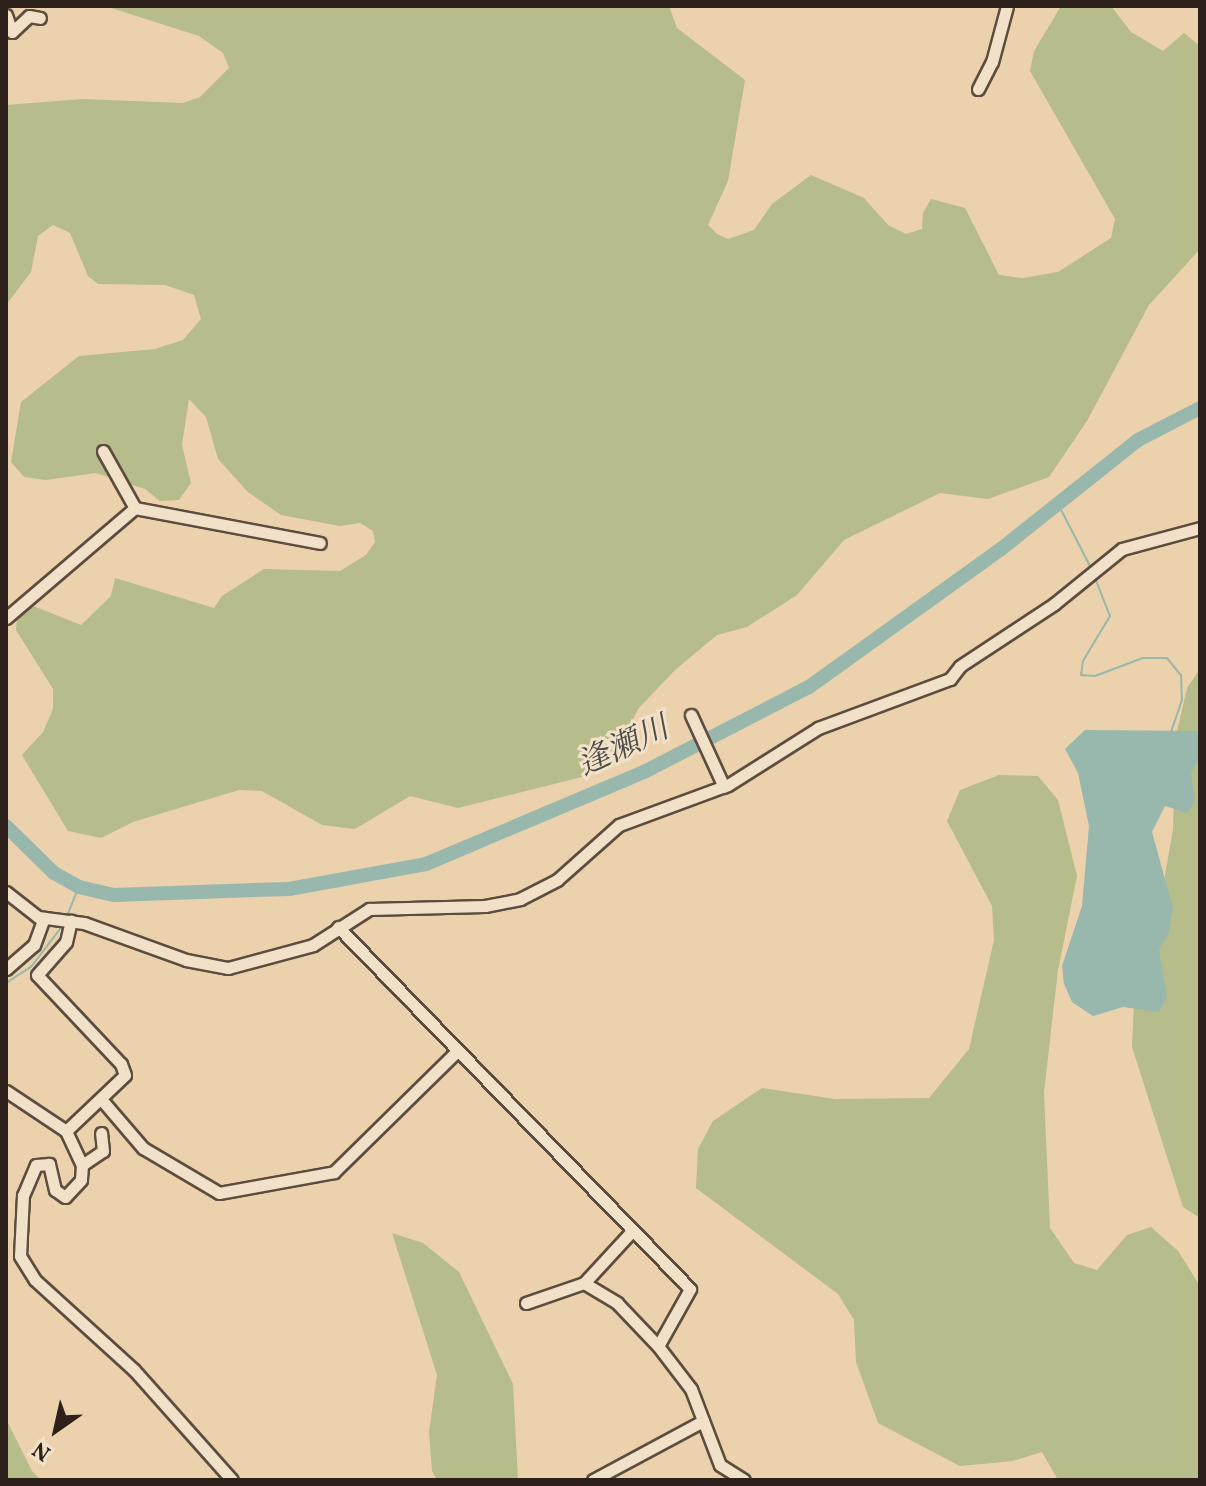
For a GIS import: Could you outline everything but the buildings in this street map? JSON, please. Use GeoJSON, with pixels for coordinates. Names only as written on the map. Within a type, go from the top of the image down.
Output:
{"type":"FeatureCollection","features":[{"type":"Feature","properties":{"kind":"street"},"geometry":{"type":"LineString","coordinates":[[978,89],[992,62],[1007,6]]}},
{"type":"Feature","properties":{"kind":"street"},"geometry":{"type":"LineString","coordinates":[[6,15],[12,32],[29,16],[40,18]]}},
{"type":"Feature","properties":{"kind":"street"},"geometry":{"type":"LineString","coordinates":[[103,451],[135,508],[320,543]]}},
{"type":"Feature","properties":{"kind":"street"},"geometry":{"type":"LineString","coordinates":[[8,614],[135,508]]}},
{"type":"Feature","properties":{"kind":"street"},"geometry":{"type":"LineString","coordinates":[[6,892],[28,913],[204,965],[228,968],[294,952],[369,909],[485,906],[520,899],[557,880],[609,830],[724,787],[818,728],[950,679],[960,666],[1054,604],[1122,549],[1200,528]]}},
{"type":"Feature","properties":{"kind":"street"},"geometry":{"type":"LineString","coordinates":[[691,715],[724,787]]}},
{"type":"Feature","properties":{"kind":"street"},"geometry":{"type":"LineString","coordinates":[[6,969],[59,920]]}},
{"type":"Feature","properties":{"kind":"street"},"geometry":{"type":"LineString","coordinates":[[59,920],[66,942],[37,975],[124,1069],[124,1077],[66,1131]]}},
{"type":"Feature","properties":{"kind":"street"},"geometry":{"type":"LineString","coordinates":[[338,927],[455,1053],[690,1289],[658,1346]]}},
{"type":"Feature","properties":{"kind":"street"},"geometry":{"type":"LineString","coordinates":[[101,1099],[143,1148],[219,1193],[278,1183],[306,1173],[334,1172],[455,1053]]}},
{"type":"Feature","properties":{"kind":"street"},"geometry":{"type":"LineString","coordinates":[[6,1091],[66,1131],[82,1165],[81,1180],[65,1197],[55,1190],[49,1164],[36,1165],[28,1177],[18,1231],[20,1256],[35,1280],[134,1370],[232,1480]]}},
{"type":"Feature","properties":{"kind":"street"},"geometry":{"type":"LineString","coordinates":[[82,1165],[103,1151],[101,1133]]}},
{"type":"Feature","properties":{"kind":"street"},"geometry":{"type":"LineString","coordinates":[[526,1303],[584,1283],[632,1231]]}},
{"type":"Feature","properties":{"kind":"street"},"geometry":{"type":"LineString","coordinates":[[584,1283],[617,1303],[658,1346],[691,1389],[720,1465],[744,1480]]}},
{"type":"Feature","properties":{"kind":"street"},"geometry":{"type":"LineString","coordinates":[[593,1480],[703,1421]]}},
{"type":"Feature","properties":{"kind":"green space"},"geometry":{"type":"Polygon","coordinates":[[[105,6],[669,6],[677,28],[745,80],[728,181],[708,225],[717,234],[728,239],[754,230],[772,204],[811,175],[864,198],[888,225],[906,234],[922,229],[923,213],[931,199],[965,208],[999,275],[1023,278],[1058,272],[1111,238],[1115,219],[1030,71],[1034,51],[1061,6],[1111,6],[1131,32],[1163,51],[1184,33],[1200,46],[1200,249],[1149,305],[1087,421],[1049,477],[988,499],[940,493],[844,540],[797,595],[747,627],[717,635],[675,670],[638,709],[621,744],[582,777],[458,808],[410,796],[355,829],[322,825],[262,791],[239,790],[133,822],[101,838],[68,831],[22,755],[43,732],[53,709],[53,689],[16,630],[17,618],[28,604],[81,625],[111,596],[115,578],[214,608],[222,596],[264,569],[340,571],[366,555],[375,542],[373,531],[360,523],[340,526],[281,515],[248,492],[218,459],[206,417],[189,399],[182,445],[191,483],[179,500],[160,501],[145,489],[96,473],[46,480],[24,477],[11,462],[21,402],[79,356],[155,349],[183,340],[201,319],[194,295],[165,285],[98,284],[88,276],[70,233],[53,225],[38,236],[31,272],[6,305],[6,105],[82,99],[183,103],[200,97],[229,68],[223,53],[199,36],[105,6]]]}},
{"type":"Feature","properties":{"kind":"green space"},"geometry":{"type":"Polygon","coordinates":[[[1200,669],[1200,1218],[1183,1207],[1132,1047],[1135,980],[1161,899],[1173,829],[1176,736],[1187,688],[1200,669]]]}},
{"type":"Feature","properties":{"kind":"green space"},"geometry":{"type":"Polygon","coordinates":[[[999,775],[1038,776],[1058,800],[1077,876],[1058,970],[1044,1092],[1050,1228],[1074,1263],[1097,1270],[1127,1235],[1151,1227],[1178,1251],[1200,1286],[1200,1480],[1058,1480],[1042,1452],[1013,1461],[960,1466],[878,1423],[856,1362],[854,1320],[838,1294],[696,1188],[698,1149],[713,1121],[762,1088],[835,1099],[929,1098],[969,1049],[994,940],[992,906],[947,821],[960,790],[999,775]]]}},
{"type":"Feature","properties":{"kind":"green space"},"geometry":{"type":"Polygon","coordinates":[[[392,1233],[423,1243],[459,1272],[513,1384],[518,1480],[437,1480],[432,1471],[429,1432],[437,1375],[392,1233]]]}},
{"type":"Feature","properties":{"kind":"green space"},"geometry":{"type":"Polygon","coordinates":[[[6,1419],[32,1471],[41,1480],[6,1480],[6,1419]]]}},
{"type":"Feature","properties":{"kind":"water"},"geometry":{"type":"Polygon","coordinates":[[[1085,730],[1200,731],[1200,755],[1191,773],[1195,802],[1187,813],[1165,806],[1152,832],[1173,908],[1169,932],[1159,950],[1167,997],[1159,1012],[1123,1007],[1093,1016],[1072,1002],[1064,984],[1062,966],[1082,906],[1089,826],[1078,773],[1065,749],[1085,730]]]}},
{"type":"Feature","properties":{"kind":"waterway","name":"逢瀬川"},"geometry":{"type":"LineString","coordinates":[[6,826],[54,873],[79,887],[114,895],[289,889],[426,864],[644,772],[809,687],[1001,549],[1138,440],[1200,408]]}},
{"type":"Feature","properties":{"kind":"waterway"},"geometry":{"type":"LineString","coordinates":[[1058,504],[1091,568]]}},
{"type":"Feature","properties":{"kind":"waterway"},"geometry":{"type":"LineString","coordinates":[[1095,578],[1110,616],[1083,661],[1081,675],[1095,676],[1143,658],[1167,658],[1181,675],[1182,700],[1171,732]]}},
{"type":"Feature","properties":{"kind":"waterway"},"geometry":{"type":"LineString","coordinates":[[67,916],[79,887]]}},
{"type":"Feature","properties":{"kind":"waterway"},"geometry":{"type":"LineString","coordinates":[[6,983],[31,967],[63,925]]}}]}
